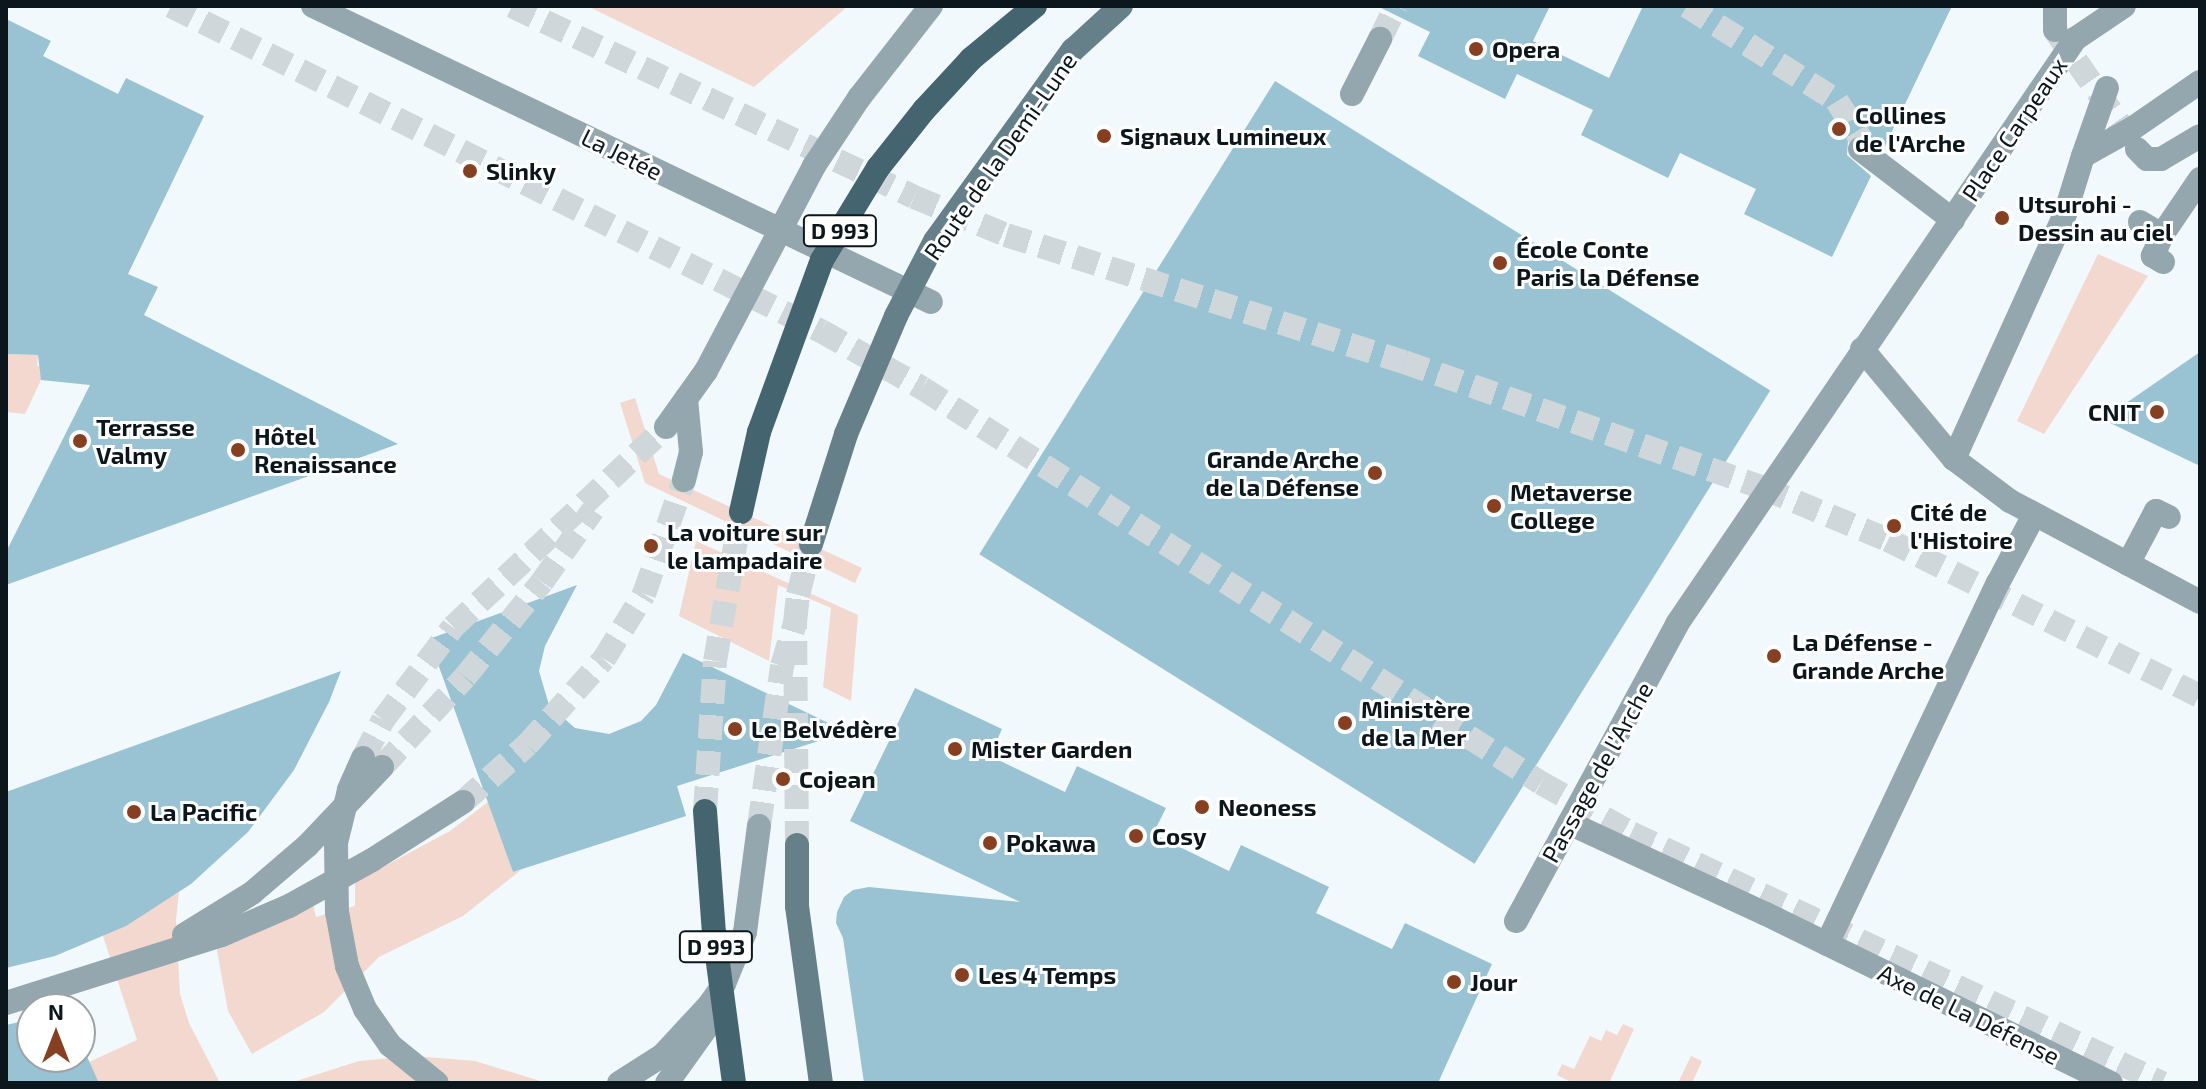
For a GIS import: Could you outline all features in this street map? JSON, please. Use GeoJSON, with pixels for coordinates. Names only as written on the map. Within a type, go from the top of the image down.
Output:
{"type":"FeatureCollection","features":[{"type":"Feature","properties":{"kind":"main road","name":"D 993"},"geometry":{"type":"LineString","coordinates":[[741,512],[759,432],[822,260],[878,168],[924,110],[971,59],[1035,6]]}},
{"type":"Feature","properties":{"kind":"main road","name":"D 993"},"geometry":{"type":"LineString","coordinates":[[705,811],[712,919],[734,1083]]}},
{"type":"Feature","properties":{"kind":"street","name":"La Jetée"},"geometry":{"type":"LineString","coordinates":[[313,6],[931,302]]}},
{"type":"Feature","properties":{"kind":"street"},"geometry":{"type":"LineString","coordinates":[[666,427],[706,371],[814,166],[859,98],[931,6]]}},
{"type":"Feature","properties":{"kind":"street","name":"Route de la Demi-Lune"},"geometry":{"type":"LineString","coordinates":[[811,544],[846,434],[896,316],[935,241],[1073,50],[1121,6]]}},
{"type":"Feature","properties":{"kind":"street"},"geometry":{"type":"LineString","coordinates":[[2062,25],[2124,6]]}},
{"type":"Feature","properties":{"kind":"street","name":"Place Carpeaux"},"geometry":{"type":"LineString","coordinates":[[1862,349],[1953,220],[2062,25]]}},
{"type":"Feature","properties":{"kind":"street"},"geometry":{"type":"LineString","coordinates":[[1352,94],[1380,39]]}},
{"type":"Feature","properties":{"kind":"street"},"geometry":{"type":"LineString","coordinates":[[2083,156],[2133,128],[2200,82]]}},
{"type":"Feature","properties":{"kind":"street"},"geometry":{"type":"LineString","coordinates":[[1954,459],[2065,214],[2107,88]]}},
{"type":"Feature","properties":{"kind":"street"},"geometry":{"type":"LineString","coordinates":[[1860,149],[1953,220]]}},
{"type":"Feature","properties":{"kind":"street"},"geometry":{"type":"LineString","coordinates":[[2137,149],[2147,159],[2194,155],[2153,256],[2163,262]]}},
{"type":"Feature","properties":{"kind":"street"},"geometry":{"type":"LineString","coordinates":[[2140,222],[2162,235]]}},
{"type":"Feature","properties":{"kind":"street"},"geometry":{"type":"LineString","coordinates":[[1862,349],[1954,459],[2034,515],[2200,602]]}},
{"type":"Feature","properties":{"kind":"street","name":"Passage de l'Arche"},"geometry":{"type":"LineString","coordinates":[[1516,921],[1677,624],[1862,349]]}},
{"type":"Feature","properties":{"kind":"street"},"geometry":{"type":"LineString","coordinates":[[684,480],[691,452],[686,399]]}},
{"type":"Feature","properties":{"kind":"street"},"geometry":{"type":"LineString","coordinates":[[1827,944],[1998,583],[2034,515]]}},
{"type":"Feature","properties":{"kind":"street"},"geometry":{"type":"LineString","coordinates":[[2128,564],[2159,525]]}},
{"type":"Feature","properties":{"kind":"street"},"geometry":{"type":"LineString","coordinates":[[72,983],[159,949],[210,922],[252,893],[307,846],[372,762],[338,832],[334,878],[347,966],[365,1009],[390,1045],[437,1083]]}},
{"type":"Feature","properties":{"kind":"street"},"geometry":{"type":"LineString","coordinates":[[6,1003],[222,935],[289,906],[372,860],[463,802]]}},
{"type":"Feature","properties":{"kind":"street","name":"Axe de La Défense"},"geometry":{"type":"LineString","coordinates":[[1569,823],[1827,944],[2111,1083]]}},
{"type":"Feature","properties":{"kind":"street"},"geometry":{"type":"LineString","coordinates":[[667,1083],[684,1064],[711,1023],[738,954],[751,902],[759,826]]}},
{"type":"Feature","properties":{"kind":"street"},"geometry":{"type":"LineString","coordinates":[[797,845],[797,906],[821,1083]]}},
{"type":"Feature","properties":{"kind":"street"},"geometry":{"type":"LineString","coordinates":[[619,1083],[663,1055],[683,1035],[717,994],[738,954]]}},
{"type":"Feature","properties":{"kind":"shaded area"},"geometry":{"type":"Polygon","coordinates":[[[587,6],[848,6],[754,87],[587,6]]]}},
{"type":"Feature","properties":{"kind":"shaded area"},"geometry":{"type":"Polygon","coordinates":[[[2098,254],[2148,276],[2044,434],[2017,421],[2098,254]]]}},
{"type":"Feature","properties":{"kind":"shaded area"},"geometry":{"type":"Polygon","coordinates":[[[6,354],[38,355],[37,366],[42,366],[41,380],[25,414],[6,412],[6,354]]]}},
{"type":"Feature","properties":{"kind":"shaded area"},"geometry":{"type":"Polygon","coordinates":[[[635,398],[659,474],[862,568],[855,583],[645,483],[620,403],[635,398]]]}},
{"type":"Feature","properties":{"kind":"shaded area"},"geometry":{"type":"Polygon","coordinates":[[[696,541],[858,615],[851,701],[823,687],[831,608],[778,585],[769,661],[679,616],[696,541]]]}},
{"type":"Feature","properties":{"kind":"shaded area"},"geometry":{"type":"Polygon","coordinates":[[[488,802],[513,872],[521,870],[463,916],[379,957],[324,1012],[252,1054],[228,1011],[216,945],[313,904],[316,917],[355,906],[355,882],[450,831],[488,802]]]}},
{"type":"Feature","properties":{"kind":"shaded area"},"geometry":{"type":"Polygon","coordinates":[[[179,892],[176,920],[180,994],[189,1023],[220,1083],[99,1083],[94,1073],[96,1059],[137,1040],[103,936],[179,892]]]}},
{"type":"Feature","properties":{"kind":"shaded area"},"geometry":{"type":"Polygon","coordinates":[[[1623,1024],[1634,1029],[1609,1083],[1573,1083],[1557,1075],[1562,1064],[1574,1069],[1590,1036],[1601,1041],[1606,1030],[1617,1035],[1623,1024]]]}},
{"type":"Feature","properties":{"kind":"shaded area"},"geometry":{"type":"Polygon","coordinates":[[[414,1056],[475,1061],[547,1083],[290,1083],[359,1061],[414,1056]]]}},
{"type":"Feature","properties":{"kind":"shaded area"},"geometry":{"type":"Polygon","coordinates":[[[1691,1056],[1702,1061],[1692,1083],[1678,1083],[1691,1056]]]}},
{"type":"Feature","properties":{"kind":"building"},"geometry":{"type":"Polygon","coordinates":[[[1377,6],[1550,6],[1533,41],[1609,78],[1643,6],[1952,6],[1884,148],[1863,134],[1848,141],[1847,155],[1871,176],[1832,257],[1744,214],[1756,189],[1680,153],[1668,178],[1581,135],[1593,110],[1517,74],[1505,99],[1418,56],[1430,32],[1377,6]]]}},
{"type":"Feature","properties":{"kind":"building"},"geometry":{"type":"Polygon","coordinates":[[[6,19],[51,41],[43,56],[118,94],[126,78],[204,116],[128,274],[158,287],[144,315],[398,444],[6,585],[6,552],[90,385],[41,380],[38,355],[6,354],[6,19]]]}},
{"type":"Feature","properties":{"kind":"building","name":"Grande Arche de la Défense"},"geometry":{"type":"Polygon","coordinates":[[[1275,81],[1770,390],[1475,864],[979,554],[1275,81]]]}},
{"type":"Feature","properties":{"kind":"building","name":"CNIT"},"geometry":{"type":"Polygon","coordinates":[[[2200,352],[2200,466],[2108,422],[2119,408],[2200,352]]]}},
{"type":"Feature","properties":{"kind":"building","name":"Le Belvédère"},"geometry":{"type":"Polygon","coordinates":[[[577,585],[545,646],[539,671],[549,705],[575,728],[609,734],[641,721],[656,705],[683,653],[847,732],[677,786],[686,816],[513,872],[429,639],[577,585]]]}},
{"type":"Feature","properties":{"kind":"building","name":"La Pacific"},"geometry":{"type":"Polygon","coordinates":[[[341,671],[329,702],[294,770],[248,832],[191,884],[126,926],[55,956],[6,968],[6,792],[341,671]]]}},
{"type":"Feature","properties":{"kind":"building"},"geometry":{"type":"Polygon","coordinates":[[[915,688],[1002,729],[990,756],[1065,792],[1077,766],[1166,808],[1153,834],[1229,871],[1241,845],[1329,887],[1316,913],[1392,949],[1405,923],[1492,964],[1438,1083],[864,1083],[843,938],[836,923],[844,897],[853,890],[869,887],[1020,902],[850,821],[915,688]]]}},
{"type":"Feature","properties":{"kind":"building"},"geometry":{"type":"Polygon","coordinates":[[[16,1023],[16,1073],[94,1073],[99,1083],[6,1083],[6,1025],[16,1023]]]}},
{"type":"Feature","properties":{"kind":"tunnel"},"geometry":{"type":"LineString","coordinates":[[171,6],[821,331],[922,388],[1541,783],[1631,833],[2162,1083]]}},
{"type":"Feature","properties":{"kind":"tunnel"},"geometry":{"type":"LineString","coordinates":[[512,6],[914,197],[1006,235],[1404,362],[1763,488],[1888,540],[2200,696]]}},
{"type":"Feature","properties":{"kind":"tunnel"},"geometry":{"type":"LineString","coordinates":[[1380,39],[1396,6]]}},
{"type":"Feature","properties":{"kind":"tunnel"},"geometry":{"type":"LineString","coordinates":[[1687,6],[1837,101],[1862,141]]}},
{"type":"Feature","properties":{"kind":"tunnel"},"geometry":{"type":"LineString","coordinates":[[2056,32],[2136,147]]}},
{"type":"Feature","properties":{"kind":"tunnel"},"geometry":{"type":"LineString","coordinates":[[363,758],[383,720],[453,627],[666,427]]}},
{"type":"Feature","properties":{"kind":"tunnel"},"geometry":{"type":"LineString","coordinates":[[463,802],[527,745],[604,659],[644,594],[684,480]]}},
{"type":"Feature","properties":{"kind":"tunnel"},"geometry":{"type":"LineString","coordinates":[[382,767],[465,677],[542,582],[593,510]]}},
{"type":"Feature","properties":{"kind":"tunnel"},"geometry":{"type":"LineString","coordinates":[[705,811],[715,661],[741,512]]}},
{"type":"Feature","properties":{"kind":"tunnel"},"geometry":{"type":"LineString","coordinates":[[797,845],[795,623],[798,595],[811,544]]}},
{"type":"Feature","properties":{"kind":"tunnel"},"geometry":{"type":"LineString","coordinates":[[759,826],[782,666],[795,623]]}},
{"type":"Feature","properties":{"kind":"place","name":"Opera"},"geometry":{"type":"Point","coordinates":[1476,49]}},
{"type":"Feature","properties":{"kind":"place","name":"Collines de l'Arche"},"geometry":{"type":"Point","coordinates":[1839,129]}},
{"type":"Feature","properties":{"kind":"place","name":"Signaux Lumineux"},"geometry":{"type":"Point","coordinates":[1104,136]}},
{"type":"Feature","properties":{"kind":"place","name":"Slinky"},"geometry":{"type":"Point","coordinates":[470,171]}},
{"type":"Feature","properties":{"kind":"place","name":"Utsurohi - Dessin au ciel"},"geometry":{"type":"Point","coordinates":[2002,218]}},
{"type":"Feature","properties":{"kind":"place","name":"École Conte Paris la Défense"},"geometry":{"type":"Point","coordinates":[1500,263]}},
{"type":"Feature","properties":{"kind":"place","name":"CNIT"},"geometry":{"type":"Point","coordinates":[2157,412]}},
{"type":"Feature","properties":{"kind":"place","name":"Terrasse Valmy"},"geometry":{"type":"Point","coordinates":[80,441]}},
{"type":"Feature","properties":{"kind":"place","name":"Hôtel Renaissance"},"geometry":{"type":"Point","coordinates":[238,450]}},
{"type":"Feature","properties":{"kind":"place","name":"Grande Arche de la Défense"},"geometry":{"type":"Point","coordinates":[1375,473]}},
{"type":"Feature","properties":{"kind":"place","name":"Metaverse College"},"geometry":{"type":"Point","coordinates":[1494,506]}},
{"type":"Feature","properties":{"kind":"place","name":"Cité de l'Histoire"},"geometry":{"type":"Point","coordinates":[1894,526]}},
{"type":"Feature","properties":{"kind":"place","name":"La voiture sur le lampadaire"},"geometry":{"type":"Point","coordinates":[651,546]}},
{"type":"Feature","properties":{"kind":"place","name":"La Défense - Grande Arche"},"geometry":{"type":"Point","coordinates":[1774,656]}},
{"type":"Feature","properties":{"kind":"place","name":"Ministère de la Mer"},"geometry":{"type":"Point","coordinates":[1345,723]}},
{"type":"Feature","properties":{"kind":"place","name":"Le Belvédère"},"geometry":{"type":"Point","coordinates":[735,729]}},
{"type":"Feature","properties":{"kind":"place","name":"Mister Garden"},"geometry":{"type":"Point","coordinates":[955,749]}},
{"type":"Feature","properties":{"kind":"place","name":"Cojean"},"geometry":{"type":"Point","coordinates":[783,779]}},
{"type":"Feature","properties":{"kind":"place","name":"Neoness"},"geometry":{"type":"Point","coordinates":[1202,807]}},
{"type":"Feature","properties":{"kind":"place","name":"La Pacific"},"geometry":{"type":"Point","coordinates":[134,812]}},
{"type":"Feature","properties":{"kind":"place","name":"Cosy"},"geometry":{"type":"Point","coordinates":[1136,836]}},
{"type":"Feature","properties":{"kind":"place","name":"Pokawa"},"geometry":{"type":"Point","coordinates":[990,843]}},
{"type":"Feature","properties":{"kind":"place","name":"Les 4 Temps"},"geometry":{"type":"Point","coordinates":[962,975]}},
{"type":"Feature","properties":{"kind":"place","name":"Jour"},"geometry":{"type":"Point","coordinates":[1454,982]}}]}
